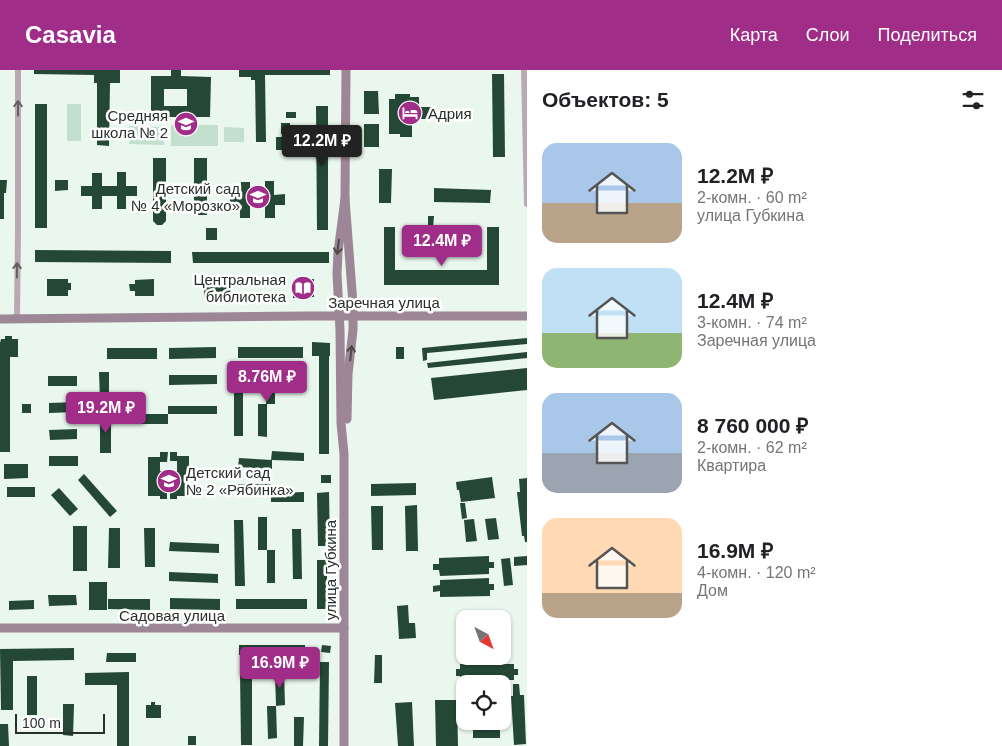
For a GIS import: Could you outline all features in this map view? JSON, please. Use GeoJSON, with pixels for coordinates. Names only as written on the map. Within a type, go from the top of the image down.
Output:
{"type":"FeatureCollection","features":[{"type":"Feature","properties":{"kind":"main road","name":"улица Губкина"},"geometry":{"type":"LineString","coordinates":[[344,454],[341,423],[337,274],[344,199],[346,70]]}},
{"type":"Feature","properties":{"kind":"main road","name":"улица Губкина"},"geometry":{"type":"LineString","coordinates":[[344,199],[348,231],[353,316],[344,454],[344,746]]}},
{"type":"Feature","properties":{"kind":"main road","name":"Заречная улица"},"geometry":{"type":"LineString","coordinates":[[0,319],[527,316]]}},
{"type":"Feature","properties":{"kind":"main road","name":"Садовая улица"},"geometry":{"type":"LineString","coordinates":[[0,628],[344,628]]}},
{"type":"Feature","properties":{"kind":"street"},"geometry":{"type":"LineString","coordinates":[[17,319],[18,70]]}},
{"type":"Feature","properties":{"kind":"street"},"geometry":{"type":"LineString","coordinates":[[524,70],[527,204]]}},
{"type":"Feature","properties":{"kind":"green space"},"geometry":{"type":"Polygon","coordinates":[[[67,104],[81,104],[81,141],[67,141],[67,104]]]}},
{"type":"Feature","properties":{"kind":"green space"},"geometry":{"type":"Polygon","coordinates":[[[171,125],[218,125],[218,146],[171,146],[171,125]]]}},
{"type":"Feature","properties":{"kind":"green space"},"geometry":{"type":"Polygon","coordinates":[[[129,126],[165,127],[164,145],[129,144],[129,126]]]}},
{"type":"Feature","properties":{"kind":"green space"},"geometry":{"type":"Polygon","coordinates":[[[224,127],[244,128],[244,142],[224,142],[224,127]]]}},
{"type":"Feature","properties":{"kind":"green space"},"geometry":{"type":"Polygon","coordinates":[[[420,234],[460,234],[460,250],[420,250],[420,234]]]}},
{"type":"Feature","properties":{"kind":"building"},"geometry":{"type":"Polygon","coordinates":[[[34,70],[120,70],[120,83],[110,83],[109,146],[97,145],[97,83],[94,83],[94,75],[34,74],[34,70]]]}},
{"type":"Feature","properties":{"kind":"building"},"geometry":{"type":"Polygon","coordinates":[[[171,70],[181,70],[181,76],[211,77],[210,117],[151,117],[151,76],[171,76],[171,70]],[[164,89],[164,106],[187,106],[187,89],[164,89]]]}},
{"type":"Feature","properties":{"kind":"building"},"geometry":{"type":"Polygon","coordinates":[[[239,70],[330,70],[330,75],[265,75],[266,142],[256,142],[255,80],[251,80],[251,77],[239,77],[239,70]]]}},
{"type":"Feature","properties":{"kind":"building"},"geometry":{"type":"Polygon","coordinates":[[[492,74],[504,74],[505,157],[493,157],[492,74]]]}},
{"type":"Feature","properties":{"kind":"building"},"geometry":{"type":"Polygon","coordinates":[[[364,91],[378,91],[379,114],[364,114],[364,91]]]}},
{"type":"Feature","properties":{"kind":"building","name":"Адрия"},"geometry":{"type":"Polygon","coordinates":[[[395,94],[410,94],[410,97],[419,97],[419,107],[431,107],[431,119],[412,119],[412,137],[400,137],[400,134],[389,134],[389,99],[395,99],[395,94]]]}},
{"type":"Feature","properties":{"kind":"building"},"geometry":{"type":"Polygon","coordinates":[[[35,104],[47,104],[47,228],[35,228],[35,104]]]}},
{"type":"Feature","properties":{"kind":"building"},"geometry":{"type":"Polygon","coordinates":[[[316,106],[328,106],[328,230],[317,230],[316,106]]]}},
{"type":"Feature","properties":{"kind":"building"},"geometry":{"type":"Polygon","coordinates":[[[286,112],[296,112],[296,118],[286,118],[286,112]]]}},
{"type":"Feature","properties":{"kind":"building"},"geometry":{"type":"Polygon","coordinates":[[[281,123],[290,123],[290,134],[281,134],[281,123]]]}},
{"type":"Feature","properties":{"kind":"building"},"geometry":{"type":"Polygon","coordinates":[[[364,124],[379,124],[379,147],[364,147],[364,124]]]}},
{"type":"Feature","properties":{"kind":"building"},"geometry":{"type":"Polygon","coordinates":[[[276,137],[286,137],[286,150],[276,150],[276,137]]]}},
{"type":"Feature","properties":{"kind":"building"},"geometry":{"type":"Polygon","coordinates":[[[153,158],[166,158],[166,221],[162,225],[157,225],[153,221],[153,158]]]}},
{"type":"Feature","properties":{"kind":"building"},"geometry":{"type":"Polygon","coordinates":[[[194,158],[207,158],[207,215],[194,215],[194,158]]]}},
{"type":"Feature","properties":{"kind":"building"},"geometry":{"type":"Polygon","coordinates":[[[379,169],[392,169],[391,203],[379,203],[379,169]]]}},
{"type":"Feature","properties":{"kind":"building"},"geometry":{"type":"Polygon","coordinates":[[[117,172],[126,172],[126,186],[137,186],[137,196],[126,196],[126,209],[117,209],[117,196],[102,196],[102,209],[92,209],[92,196],[81,196],[81,186],[92,186],[92,173],[102,173],[102,186],[117,186],[117,172]]]}},
{"type":"Feature","properties":{"kind":"building"},"geometry":{"type":"Polygon","coordinates":[[[0,180],[7,180],[6,193],[4,193],[4,219],[0,219],[0,180]]]}},
{"type":"Feature","properties":{"kind":"building"},"geometry":{"type":"Polygon","coordinates":[[[55,180],[68,180],[68,190],[55,191],[55,180]]]}},
{"type":"Feature","properties":{"kind":"building"},"geometry":{"type":"Polygon","coordinates":[[[265,181],[274,181],[274,195],[285,194],[285,205],[275,205],[275,218],[265,218],[265,205],[250,205],[250,218],[240,218],[240,205],[230,205],[230,195],[241,195],[241,182],[250,182],[250,195],[265,195],[265,181]]]}},
{"type":"Feature","properties":{"kind":"building"},"geometry":{"type":"Polygon","coordinates":[[[434,188],[491,190],[490,203],[434,202],[434,188]]]}},
{"type":"Feature","properties":{"kind":"building"},"geometry":{"type":"Polygon","coordinates":[[[428,216],[434,216],[433,228],[428,228],[428,216]]]}},
{"type":"Feature","properties":{"kind":"building"},"geometry":{"type":"Polygon","coordinates":[[[384,227],[395,227],[395,270],[487,270],[487,227],[499,227],[499,285],[384,285],[384,227]]]}},
{"type":"Feature","properties":{"kind":"building"},"geometry":{"type":"Polygon","coordinates":[[[206,228],[217,228],[217,240],[206,240],[206,228]]]}},
{"type":"Feature","properties":{"kind":"building"},"geometry":{"type":"Polygon","coordinates":[[[35,250],[171,251],[171,263],[35,262],[35,250]]]}},
{"type":"Feature","properties":{"kind":"building"},"geometry":{"type":"Polygon","coordinates":[[[192,252],[329,252],[329,263],[193,263],[192,252]]]}},
{"type":"Feature","properties":{"kind":"building"},"geometry":{"type":"Polygon","coordinates":[[[47,279],[68,279],[68,283],[71,283],[71,290],[68,290],[68,296],[47,296],[47,279]]]}},
{"type":"Feature","properties":{"kind":"building"},"geometry":{"type":"Polygon","coordinates":[[[154,279],[154,296],[135,296],[135,291],[130,291],[129,284],[135,284],[135,280],[154,279]]]}},
{"type":"Feature","properties":{"kind":"building","name":"Центральная библиотека"},"geometry":{"type":"Polygon","coordinates":[[[314,279],[314,297],[293,298],[293,280],[314,279]]]}},
{"type":"Feature","properties":{"kind":"building"},"geometry":{"type":"Polygon","coordinates":[[[204,280],[229,280],[229,298],[204,298],[204,280]]]}},
{"type":"Feature","properties":{"kind":"building"},"geometry":{"type":"Polygon","coordinates":[[[5,336],[12,336],[12,339],[18,339],[18,357],[10,357],[10,452],[0,452],[0,343],[1,339],[5,339],[5,336]]]}},
{"type":"Feature","properties":{"kind":"building"},"geometry":{"type":"Polygon","coordinates":[[[527,338],[527,344],[427,353],[427,360],[423,361],[422,348],[527,338]]]}},
{"type":"Feature","properties":{"kind":"building"},"geometry":{"type":"Polygon","coordinates":[[[312,342],[330,343],[329,454],[319,454],[319,356],[312,356],[312,342]]]}},
{"type":"Feature","properties":{"kind":"building"},"geometry":{"type":"Polygon","coordinates":[[[216,347],[216,358],[169,359],[169,348],[216,347]]]}},
{"type":"Feature","properties":{"kind":"building"},"geometry":{"type":"Polygon","coordinates":[[[238,347],[303,347],[303,358],[238,358],[238,347]]]}},
{"type":"Feature","properties":{"kind":"building"},"geometry":{"type":"Polygon","coordinates":[[[396,347],[404,347],[404,359],[396,359],[396,347]]]}},
{"type":"Feature","properties":{"kind":"building"},"geometry":{"type":"Polygon","coordinates":[[[107,348],[157,348],[157,359],[107,359],[107,348]]]}},
{"type":"Feature","properties":{"kind":"building"},"geometry":{"type":"Polygon","coordinates":[[[527,352],[527,358],[428,368],[427,363],[527,352]]]}},
{"type":"Feature","properties":{"kind":"building"},"geometry":{"type":"Polygon","coordinates":[[[527,368],[527,390],[434,400],[431,378],[527,368]]]}},
{"type":"Feature","properties":{"kind":"building"},"geometry":{"type":"Polygon","coordinates":[[[234,370],[243,370],[243,436],[234,436],[234,370]]]}},
{"type":"Feature","properties":{"kind":"building"},"geometry":{"type":"Polygon","coordinates":[[[266,370],[275,370],[275,404],[267,404],[267,437],[258,436],[258,404],[266,404],[266,370]]]}},
{"type":"Feature","properties":{"kind":"building"},"geometry":{"type":"Polygon","coordinates":[[[99,372],[109,372],[109,401],[100,401],[99,372]]]}},
{"type":"Feature","properties":{"kind":"building"},"geometry":{"type":"Polygon","coordinates":[[[169,375],[217,375],[217,384],[169,385],[169,375]]]}},
{"type":"Feature","properties":{"kind":"building"},"geometry":{"type":"Polygon","coordinates":[[[48,376],[77,376],[77,386],[48,386],[48,376]]]}},
{"type":"Feature","properties":{"kind":"building"},"geometry":{"type":"Polygon","coordinates":[[[77,402],[77,412],[49,413],[49,403],[77,402]]]}},
{"type":"Feature","properties":{"kind":"building"},"geometry":{"type":"Polygon","coordinates":[[[22,404],[31,404],[31,413],[22,413],[22,404]]]}},
{"type":"Feature","properties":{"kind":"building"},"geometry":{"type":"Polygon","coordinates":[[[168,406],[217,406],[217,414],[168,414],[168,406]]]}},
{"type":"Feature","properties":{"kind":"building"},"geometry":{"type":"Polygon","coordinates":[[[100,414],[111,414],[111,453],[100,453],[100,414]]]}},
{"type":"Feature","properties":{"kind":"building"},"geometry":{"type":"Polygon","coordinates":[[[120,414],[168,414],[168,424],[120,424],[120,414]]]}},
{"type":"Feature","properties":{"kind":"building"},"geometry":{"type":"Polygon","coordinates":[[[77,429],[77,439],[50,440],[49,430],[77,429]]]}},
{"type":"Feature","properties":{"kind":"building"},"geometry":{"type":"Polygon","coordinates":[[[272,451],[304,453],[304,461],[271,460],[272,451]]]}},
{"type":"Feature","properties":{"kind":"building"},"geometry":{"type":"Polygon","coordinates":[[[160,452],[168,452],[167,462],[160,462],[160,471],[177,471],[177,461],[170,461],[170,452],[177,452],[177,456],[189,456],[189,496],[177,496],[177,499],[170,499],[170,490],[176,490],[176,480],[160,480],[160,490],[167,490],[167,499],[160,499],[160,496],[148,496],[148,457],[160,457],[160,452]]]}},
{"type":"Feature","properties":{"kind":"building"},"geometry":{"type":"Polygon","coordinates":[[[49,456],[78,456],[78,466],[49,466],[49,456]]]}},
{"type":"Feature","properties":{"kind":"building"},"geometry":{"type":"Polygon","coordinates":[[[239,458],[272,460],[272,469],[238,467],[239,458]]]}},
{"type":"Feature","properties":{"kind":"building"},"geometry":{"type":"Polygon","coordinates":[[[4,464],[28,464],[28,478],[4,479],[4,464]]]}},
{"type":"Feature","properties":{"kind":"building"},"geometry":{"type":"Polygon","coordinates":[[[84,474],[117,511],[110,517],[78,480],[84,474]]]}},
{"type":"Feature","properties":{"kind":"building"},"geometry":{"type":"Polygon","coordinates":[[[321,475],[331,475],[331,483],[321,483],[321,475]]]}},
{"type":"Feature","properties":{"kind":"building"},"geometry":{"type":"Polygon","coordinates":[[[492,477],[495,498],[461,502],[456,482],[492,477]]]}},
{"type":"Feature","properties":{"kind":"building"},"geometry":{"type":"Polygon","coordinates":[[[527,478],[527,542],[525,542],[524,536],[522,536],[517,492],[520,492],[519,479],[527,478]]]}},
{"type":"Feature","properties":{"kind":"building"},"geometry":{"type":"Polygon","coordinates":[[[416,483],[416,495],[371,496],[371,484],[416,483]]]}},
{"type":"Feature","properties":{"kind":"building"},"geometry":{"type":"Polygon","coordinates":[[[238,484],[271,484],[271,493],[304,492],[304,502],[271,502],[271,494],[238,494],[238,484]]]}},
{"type":"Feature","properties":{"kind":"building"},"geometry":{"type":"Polygon","coordinates":[[[7,487],[35,487],[35,497],[7,497],[7,487]]]}},
{"type":"Feature","properties":{"kind":"building"},"geometry":{"type":"Polygon","coordinates":[[[59,488],[78,509],[70,516],[51,495],[59,488]]]}},
{"type":"Feature","properties":{"kind":"building"},"geometry":{"type":"Polygon","coordinates":[[[329,492],[330,546],[318,546],[317,493],[329,492]]]}},
{"type":"Feature","properties":{"kind":"building"},"geometry":{"type":"Polygon","coordinates":[[[460,503],[465,503],[467,518],[462,519],[460,503]]]}},
{"type":"Feature","properties":{"kind":"building"},"geometry":{"type":"Polygon","coordinates":[[[417,505],[418,551],[406,551],[405,506],[417,505]]]}},
{"type":"Feature","properties":{"kind":"building"},"geometry":{"type":"Polygon","coordinates":[[[371,506],[383,506],[383,550],[372,550],[371,506]]]}},
{"type":"Feature","properties":{"kind":"building"},"geometry":{"type":"Polygon","coordinates":[[[258,517],[267,517],[267,550],[258,550],[258,517]]]}},
{"type":"Feature","properties":{"kind":"building"},"geometry":{"type":"Polygon","coordinates":[[[496,518],[499,539],[488,540],[485,519],[496,518]]]}},
{"type":"Feature","properties":{"kind":"building"},"geometry":{"type":"Polygon","coordinates":[[[474,519],[477,541],[466,542],[464,520],[474,519]]]}},
{"type":"Feature","properties":{"kind":"building"},"geometry":{"type":"Polygon","coordinates":[[[234,520],[243,520],[245,586],[235,586],[234,520]]]}},
{"type":"Feature","properties":{"kind":"building"},"geometry":{"type":"Polygon","coordinates":[[[73,526],[87,526],[87,571],[73,571],[73,526]]]}},
{"type":"Feature","properties":{"kind":"building"},"geometry":{"type":"Polygon","coordinates":[[[109,528],[120,528],[120,568],[108,568],[109,528]]]}},
{"type":"Feature","properties":{"kind":"building"},"geometry":{"type":"Polygon","coordinates":[[[144,528],[155,528],[155,567],[145,567],[144,528]]]}},
{"type":"Feature","properties":{"kind":"building"},"geometry":{"type":"Polygon","coordinates":[[[292,529],[301,529],[302,579],[293,579],[292,529]]]}},
{"type":"Feature","properties":{"kind":"building"},"geometry":{"type":"Polygon","coordinates":[[[170,542],[219,544],[219,553],[169,551],[170,542]]]}},
{"type":"Feature","properties":{"kind":"building"},"geometry":{"type":"Polygon","coordinates":[[[267,550],[275,550],[275,583],[267,583],[267,550]]]}},
{"type":"Feature","properties":{"kind":"building"},"geometry":{"type":"Polygon","coordinates":[[[489,556],[489,562],[494,562],[494,568],[489,568],[489,574],[440,576],[439,570],[433,570],[433,564],[439,564],[439,558],[489,556]]]}},
{"type":"Feature","properties":{"kind":"building"},"geometry":{"type":"Polygon","coordinates":[[[527,556],[527,565],[514,566],[514,557],[527,556]]]}},
{"type":"Feature","properties":{"kind":"building"},"geometry":{"type":"Polygon","coordinates":[[[510,558],[513,585],[504,586],[501,559],[510,558]]]}},
{"type":"Feature","properties":{"kind":"building"},"geometry":{"type":"Polygon","coordinates":[[[317,560],[327,560],[327,609],[317,609],[317,560]]]}},
{"type":"Feature","properties":{"kind":"building"},"geometry":{"type":"Polygon","coordinates":[[[169,572],[218,574],[218,583],[169,581],[169,572]]]}},
{"type":"Feature","properties":{"kind":"building"},"geometry":{"type":"Polygon","coordinates":[[[489,578],[489,584],[494,584],[494,590],[490,590],[490,596],[440,597],[440,591],[433,592],[433,586],[440,585],[440,580],[489,578]]]}},
{"type":"Feature","properties":{"kind":"building"},"geometry":{"type":"Polygon","coordinates":[[[89,582],[107,582],[107,610],[89,610],[89,582]]]}},
{"type":"Feature","properties":{"kind":"building"},"geometry":{"type":"Polygon","coordinates":[[[48,595],[76,595],[77,605],[49,606],[48,595]]]}},
{"type":"Feature","properties":{"kind":"building"},"geometry":{"type":"Polygon","coordinates":[[[170,598],[220,599],[220,610],[170,609],[170,598]]]}},
{"type":"Feature","properties":{"kind":"building"},"geometry":{"type":"Polygon","coordinates":[[[108,599],[150,599],[150,610],[108,609],[108,599]]]}},
{"type":"Feature","properties":{"kind":"building"},"geometry":{"type":"Polygon","coordinates":[[[236,599],[307,599],[307,609],[236,609],[236,599]]]}},
{"type":"Feature","properties":{"kind":"building"},"geometry":{"type":"Polygon","coordinates":[[[34,600],[34,609],[9,610],[9,601],[34,600]]]}},
{"type":"Feature","properties":{"kind":"building"},"geometry":{"type":"Polygon","coordinates":[[[408,605],[409,623],[415,623],[416,638],[399,639],[397,606],[408,605]]]}},
{"type":"Feature","properties":{"kind":"building"},"geometry":{"type":"Polygon","coordinates":[[[239,645],[305,645],[305,654],[239,655],[239,645]]]}},
{"type":"Feature","properties":{"kind":"building"},"geometry":{"type":"Polygon","coordinates":[[[322,645],[331,646],[330,653],[321,652],[322,645]]]}},
{"type":"Feature","properties":{"kind":"building"},"geometry":{"type":"Polygon","coordinates":[[[74,648],[74,660],[13,661],[13,710],[1,710],[0,649],[74,648]]]}},
{"type":"Feature","properties":{"kind":"building"},"geometry":{"type":"Polygon","coordinates":[[[107,653],[136,653],[136,662],[106,662],[107,653]]]}},
{"type":"Feature","properties":{"kind":"building"},"geometry":{"type":"Polygon","coordinates":[[[375,655],[382,655],[382,683],[374,683],[375,655]]]}},
{"type":"Feature","properties":{"kind":"building"},"geometry":{"type":"Polygon","coordinates":[[[320,662],[329,662],[328,746],[319,746],[320,662]]]}},
{"type":"Feature","properties":{"kind":"building"},"geometry":{"type":"Polygon","coordinates":[[[514,664],[514,669],[518,669],[518,675],[514,675],[514,680],[511,680],[511,675],[456,675],[456,669],[460,669],[460,665],[514,664]]]}},
{"type":"Feature","properties":{"kind":"building"},"geometry":{"type":"Polygon","coordinates":[[[129,672],[129,746],[117,746],[117,685],[85,685],[85,673],[129,672]]]}},
{"type":"Feature","properties":{"kind":"building"},"geometry":{"type":"Polygon","coordinates":[[[252,672],[252,745],[241,745],[240,673],[252,672]]]}},
{"type":"Feature","properties":{"kind":"building"},"geometry":{"type":"Polygon","coordinates":[[[275,673],[284,673],[285,705],[276,706],[275,673]]]}},
{"type":"Feature","properties":{"kind":"building"},"geometry":{"type":"Polygon","coordinates":[[[27,676],[37,676],[37,715],[27,715],[27,676]]]}},
{"type":"Feature","properties":{"kind":"building"},"geometry":{"type":"Polygon","coordinates":[[[513,684],[519,684],[520,695],[524,695],[526,744],[514,745],[511,696],[513,696],[513,684]]]}},
{"type":"Feature","properties":{"kind":"building"},"geometry":{"type":"Polygon","coordinates":[[[435,700],[456,700],[458,746],[436,746],[435,700]]]}},
{"type":"Feature","properties":{"kind":"building"},"geometry":{"type":"Polygon","coordinates":[[[151,702],[155,702],[155,705],[161,705],[161,718],[146,718],[146,705],[151,705],[151,702]]]}},
{"type":"Feature","properties":{"kind":"building"},"geometry":{"type":"Polygon","coordinates":[[[412,702],[414,746],[398,746],[395,703],[412,702]]]}},
{"type":"Feature","properties":{"kind":"building"},"geometry":{"type":"Polygon","coordinates":[[[63,704],[74,704],[73,736],[63,735],[63,704]]]}},
{"type":"Feature","properties":{"kind":"building"},"geometry":{"type":"Polygon","coordinates":[[[267,706],[276,706],[277,738],[268,739],[267,706]]]}},
{"type":"Feature","properties":{"kind":"building"},"geometry":{"type":"Polygon","coordinates":[[[294,717],[304,717],[303,746],[294,746],[294,717]]]}},
{"type":"Feature","properties":{"kind":"building"},"geometry":{"type":"Polygon","coordinates":[[[0,724],[8,724],[9,746],[0,746],[0,724]]]}},
{"type":"Feature","properties":{"kind":"building"},"geometry":{"type":"Polygon","coordinates":[[[473,730],[500,730],[500,738],[473,738],[473,730]]]}},
{"type":"Feature","properties":{"kind":"building"},"geometry":{"type":"Polygon","coordinates":[[[188,736],[196,736],[196,745],[188,745],[188,736]]]}},
{"type":"Feature","properties":{"kind":"place","name":"Адрия"},"geometry":{"type":"Point","coordinates":[410,113]}},
{"type":"Feature","properties":{"kind":"place","name":"Средняя школа № 2"},"geometry":{"type":"Point","coordinates":[186,124]}},
{"type":"Feature","properties":{"kind":"place","name":"Детский сад № 4 «Морозко»"},"geometry":{"type":"Point","coordinates":[258,197]}},
{"type":"Feature","properties":{"kind":"place","name":"Центральная библиотека"},"geometry":{"type":"Point","coordinates":[303,288]}},
{"type":"Feature","properties":{"kind":"place","name":"Детский сад № 2 «Рябинка»"},"geometry":{"type":"Point","coordinates":[169,481]}}]}
